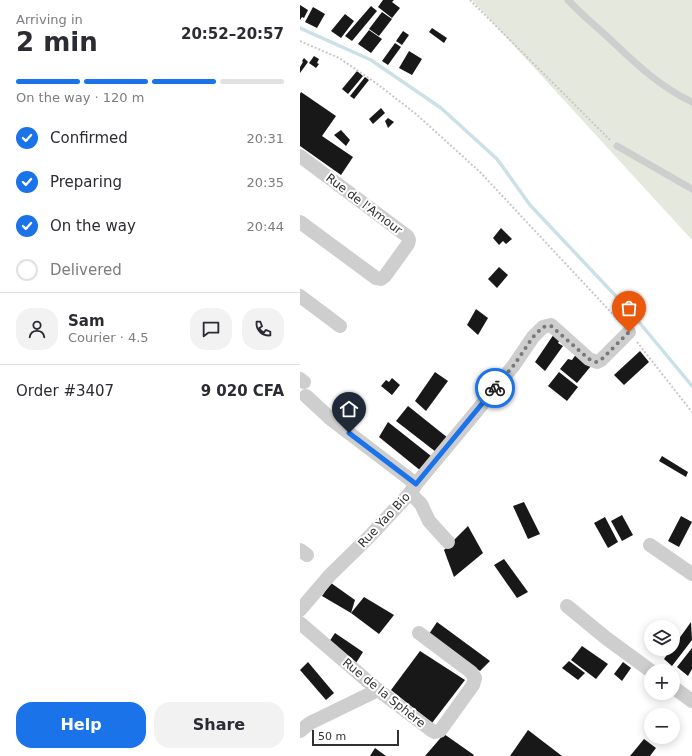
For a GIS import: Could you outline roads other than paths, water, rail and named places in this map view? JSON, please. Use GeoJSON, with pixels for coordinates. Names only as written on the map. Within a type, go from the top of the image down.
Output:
{"type":"FeatureCollection","features":[{"type":"Feature","properties":{"kind":"street","name":"Rue de l'Amour"},"geometry":{"type":"LineString","coordinates":[[300,156],[407,236],[409,240],[408,244],[385,276],[381,279],[376,278],[301,226]]}},
{"type":"Feature","properties":{"kind":"street"},"geometry":{"type":"LineString","coordinates":[[300,296],[340,326]]}},
{"type":"Feature","properties":{"kind":"street","name":"Rue Yao Bio"},"geometry":{"type":"LineString","coordinates":[[300,610],[330,575],[369,537],[413,488],[514,365],[533,337],[543,327],[551,326],[589,359],[596,362],[601,360],[629,332]]}},
{"type":"Feature","properties":{"kind":"street"},"geometry":{"type":"LineString","coordinates":[[306,396],[332,420],[413,488],[429,521],[448,542]]}},
{"type":"Feature","properties":{"kind":"street"},"geometry":{"type":"LineString","coordinates":[[650,545],[692,574]]}},
{"type":"Feature","properties":{"kind":"street"},"geometry":{"type":"LineString","coordinates":[[568,606],[606,638],[644,666]]}},
{"type":"Feature","properties":{"kind":"street","name":"Rue de la Sphère"},"geometry":{"type":"LineString","coordinates":[[300,623],[378,690],[431,730],[436,732],[440,731],[474,685],[475,678],[471,672],[419,634]]}},
{"type":"Feature","properties":{"kind":"street"},"geometry":{"type":"LineString","coordinates":[[300,731],[310,723],[378,690]]}},
{"type":"Feature","properties":{"kind":"street"},"geometry":{"type":"LineString","coordinates":[[680,692],[692,701]]}},
{"type":"Feature","properties":{"kind":"lane"},"geometry":{"type":"LineString","coordinates":[[568,0],[658,82],[681,97],[692,102]]}},
{"type":"Feature","properties":{"kind":"lane"},"geometry":{"type":"LineString","coordinates":[[617,146],[692,189]]}},
{"type":"Feature","properties":{"kind":"waterway"},"geometry":{"type":"LineString","coordinates":[[300,28],[371,60],[441,108],[497,159],[530,205],[629,310],[692,386]]}}]}
